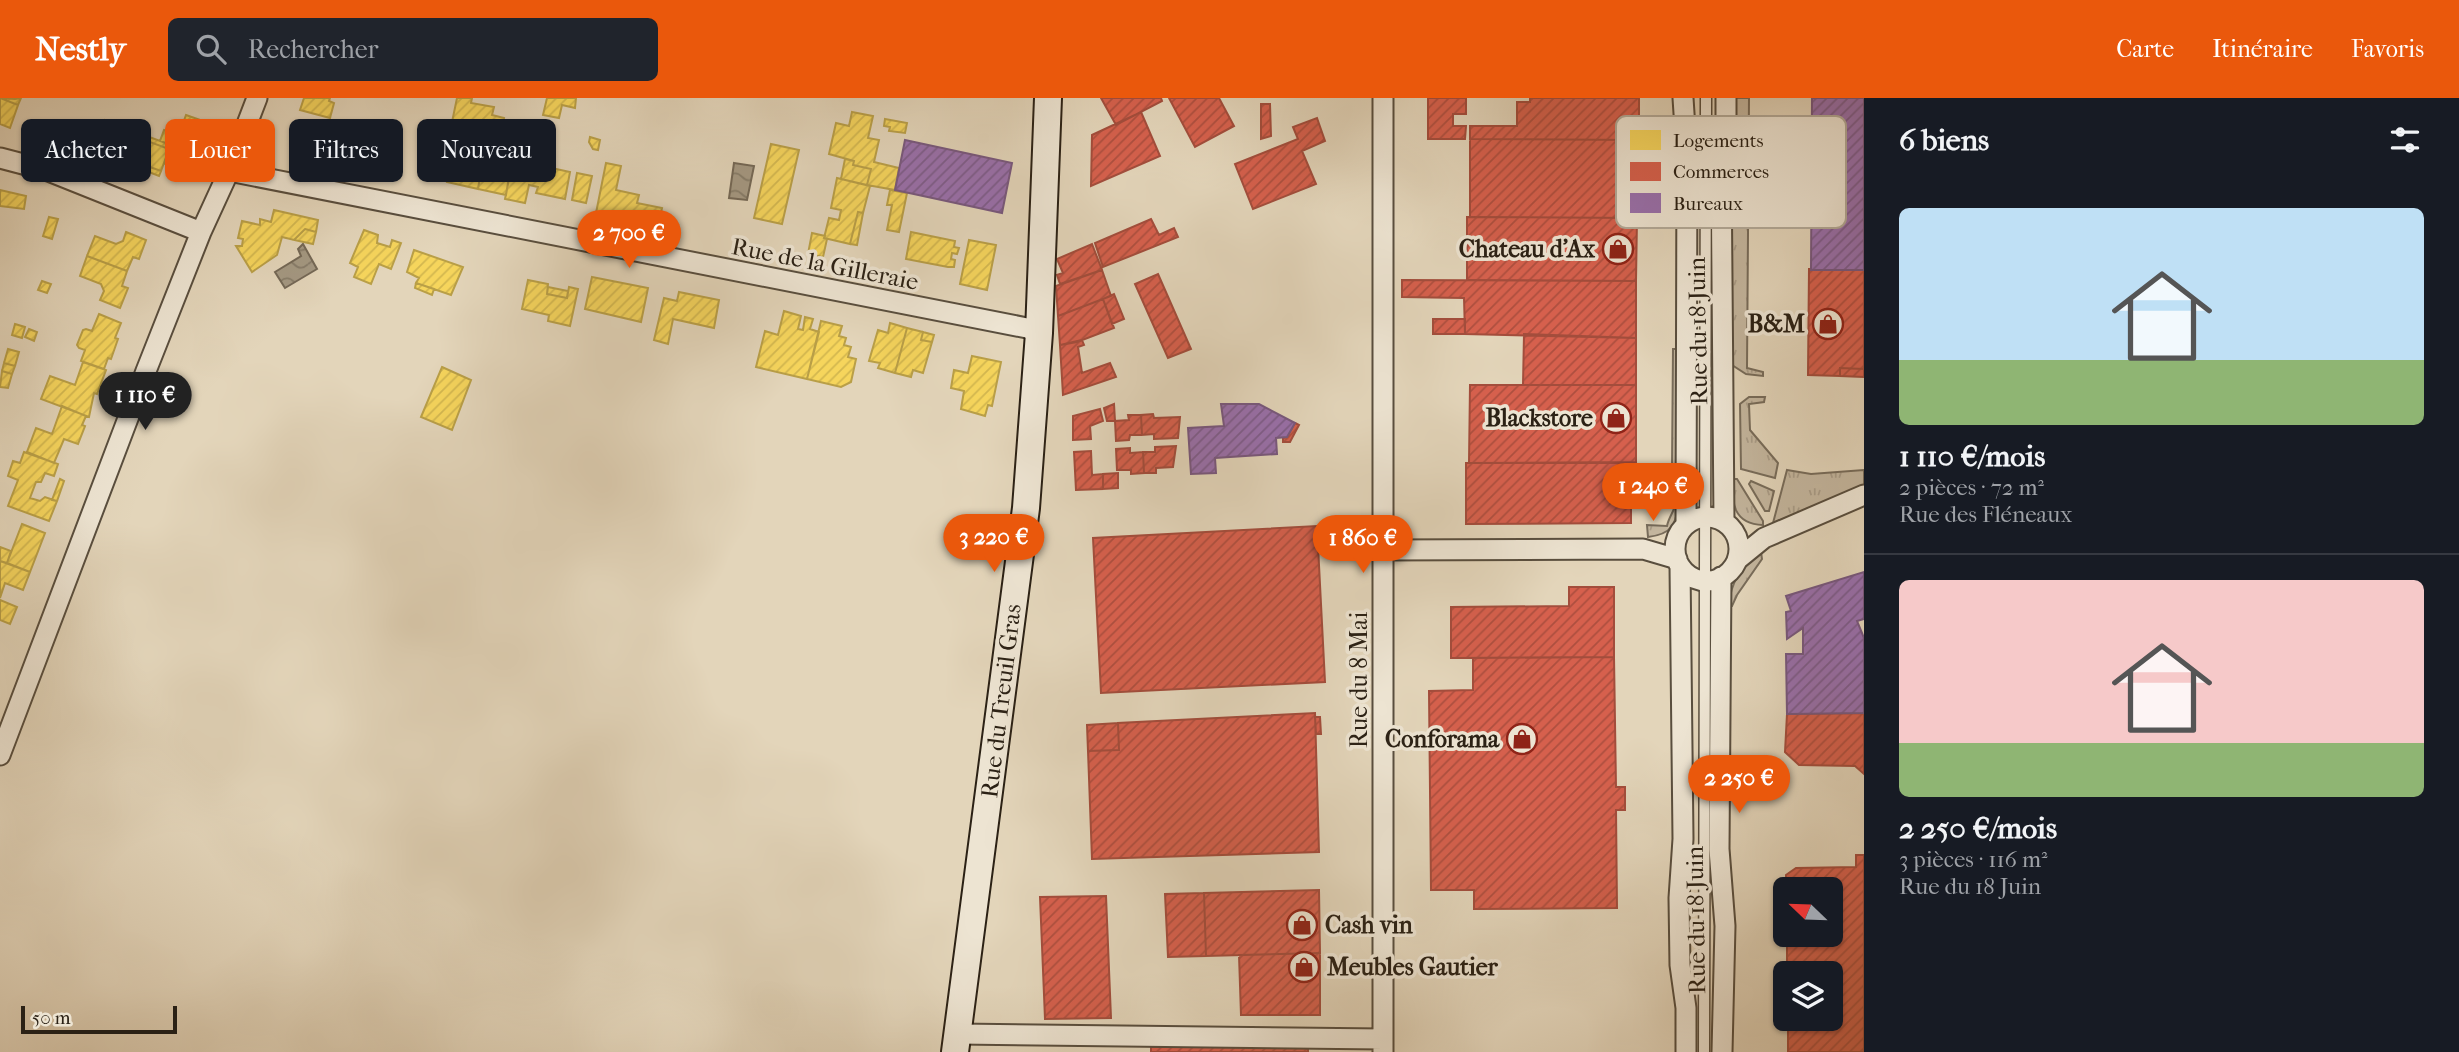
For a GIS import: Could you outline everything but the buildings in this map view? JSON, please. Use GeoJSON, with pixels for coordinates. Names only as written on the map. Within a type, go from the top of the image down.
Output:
{"type":"FeatureCollection","features":[{"type":"Feature","properties":{"kind":"street"},"geometry":{"type":"LineString","coordinates":[[249,119],[257,98]]}},
{"type":"Feature","properties":{"kind":"street","name":"Rue du Treuil Gras"},"geometry":{"type":"LineString","coordinates":[[957,1043],[1026,508],[1039,333],[1048,98]]}},
{"type":"Feature","properties":{"kind":"street","name":"Rue du 8 Mai"},"geometry":{"type":"LineString","coordinates":[[1383,98],[1383,1046]]}},
{"type":"Feature","properties":{"kind":"street","name":"Rue du 18 Juin"},"geometry":{"type":"LineString","coordinates":[[1683,98],[1684,116]]}},
{"type":"Feature","properties":{"kind":"street","name":"Rue du 18 Juin"},"geometry":{"type":"LineString","coordinates":[[1726,98],[1726,116]]}},
{"type":"Feature","properties":{"kind":"street"},"geometry":{"type":"LineString","coordinates":[[0,158],[46,170],[201,232]]}},
{"type":"Feature","properties":{"kind":"street","name":"Rue de la Gilleraie"},"geometry":{"type":"LineString","coordinates":[[275,180],[1027,328],[1039,333]]}},
{"type":"Feature","properties":{"kind":"street"},"geometry":{"type":"LineString","coordinates":[[0,755],[201,232],[224,182]]}},
{"type":"Feature","properties":{"kind":"street","name":"Rue du 18 Juin"},"geometry":{"type":"LineString","coordinates":[[1686,228],[1682,530],[1675,550],[1679,562],[1684,839],[1679,898],[1680,965],[1686,1007],[1686,1052]]}},
{"type":"Feature","properties":{"kind":"street","name":"Rue du 18 Juin"},"geometry":{"type":"LineString","coordinates":[[1721,228],[1721,523],[1738,543],[1737,560]]}},
{"type":"Feature","properties":{"kind":"street"},"geometry":{"type":"LineString","coordinates":[[1383,550],[1643,549],[1679,562],[1695,578],[1713,579],[1728,573],[1737,560],[1764,538],[1864,495]]}},
{"type":"Feature","properties":{"kind":"street"},"geometry":{"type":"LineString","coordinates":[[1643,549],[1682,530],[1721,523],[1764,538]]}},
{"type":"Feature","properties":{"kind":"street","name":"Rue du 18 Juin"},"geometry":{"type":"LineString","coordinates":[[1713,579],[1719,837],[1725,926],[1722,1052]]}},
{"type":"Feature","properties":{"kind":"street"},"geometry":{"type":"LineString","coordinates":[[957,1043],[1383,1046]]}},
{"type":"Feature","properties":{"kind":"lane"},"geometry":{"type":"LineString","coordinates":[[1706,98],[1707,116]]}},
{"type":"Feature","properties":{"kind":"lane"},"geometry":{"type":"LineString","coordinates":[[1704,1052],[1713,579],[1721,523],[1711,228]]}},
{"type":"Feature","properties":{"kind":"green space"},"geometry":{"type":"Polygon","coordinates":[[[1732,98],[1749,98],[1749,116],[1732,116],[1732,98]]]}},
{"type":"Feature","properties":{"kind":"green space"},"geometry":{"type":"Polygon","coordinates":[[[1732,228],[1748,228],[1747,368],[1763,372],[1763,376],[1746,374],[1732,365],[1732,228]]]}},
{"type":"Feature","properties":{"kind":"green space"},"geometry":{"type":"Polygon","coordinates":[[[1673,349],[1678,349],[1677,470],[1672,468],[1673,349]]]}},
{"type":"Feature","properties":{"kind":"green space"},"geometry":{"type":"Polygon","coordinates":[[[1749,397],[1765,397],[1764,402],[1749,404],[1750,430],[1778,463],[1775,478],[1741,469],[1740,404],[1749,397]]]}},
{"type":"Feature","properties":{"kind":"green space"},"geometry":{"type":"Polygon","coordinates":[[[1787,470],[1811,474],[1864,470],[1864,486],[1773,523],[1787,470]]]}},
{"type":"Feature","properties":{"kind":"green space"},"geometry":{"type":"Polygon","coordinates":[[[1732,479],[1737,479],[1763,525],[1745,521],[1736,511],[1732,479]]]}},
{"type":"Feature","properties":{"kind":"green space"},"geometry":{"type":"Polygon","coordinates":[[[1751,481],[1774,491],[1769,511],[1765,511],[1749,484],[1751,481]]]}},
{"type":"Feature","properties":{"kind":"green space"},"geometry":{"type":"Polygon","coordinates":[[[1676,501],[1679,501],[1678,509],[1672,526],[1663,533],[1648,537],[1647,525],[1667,526],[1676,501]]]}},
{"type":"Feature","properties":{"kind":"green space"},"geometry":{"type":"Polygon","coordinates":[[[1761,552],[1762,559],[1732,606],[1729,606],[1738,575],[1761,552]]]}},
{"type":"Feature","properties":{"kind":"water"},"geometry":{"type":"Polygon","coordinates":[[[734,163],[754,166],[747,200],[729,198],[734,163]]]}},
{"type":"Feature","properties":{"kind":"water"},"geometry":{"type":"Polygon","coordinates":[[[303,244],[317,269],[285,288],[275,272],[301,256],[298,249],[303,244]]]}},
{"type":"Feature","properties":{"kind":"place","name":"Chateau d'Ax"},"geometry":{"type":"Point","coordinates":[1618,249]}},
{"type":"Feature","properties":{"kind":"place","name":"B&M"},"geometry":{"type":"Point","coordinates":[1828,324]}},
{"type":"Feature","properties":{"kind":"place","name":"Blackstore"},"geometry":{"type":"Point","coordinates":[1616,418]}},
{"type":"Feature","properties":{"kind":"place","name":"Conforama"},"geometry":{"type":"Point","coordinates":[1522,739]}},
{"type":"Feature","properties":{"kind":"place","name":"Cash vin"},"geometry":{"type":"Point","coordinates":[1302,925]}},
{"type":"Feature","properties":{"kind":"place","name":"Meubles Gautier"},"geometry":{"type":"Point","coordinates":[1304,967]}}]}
